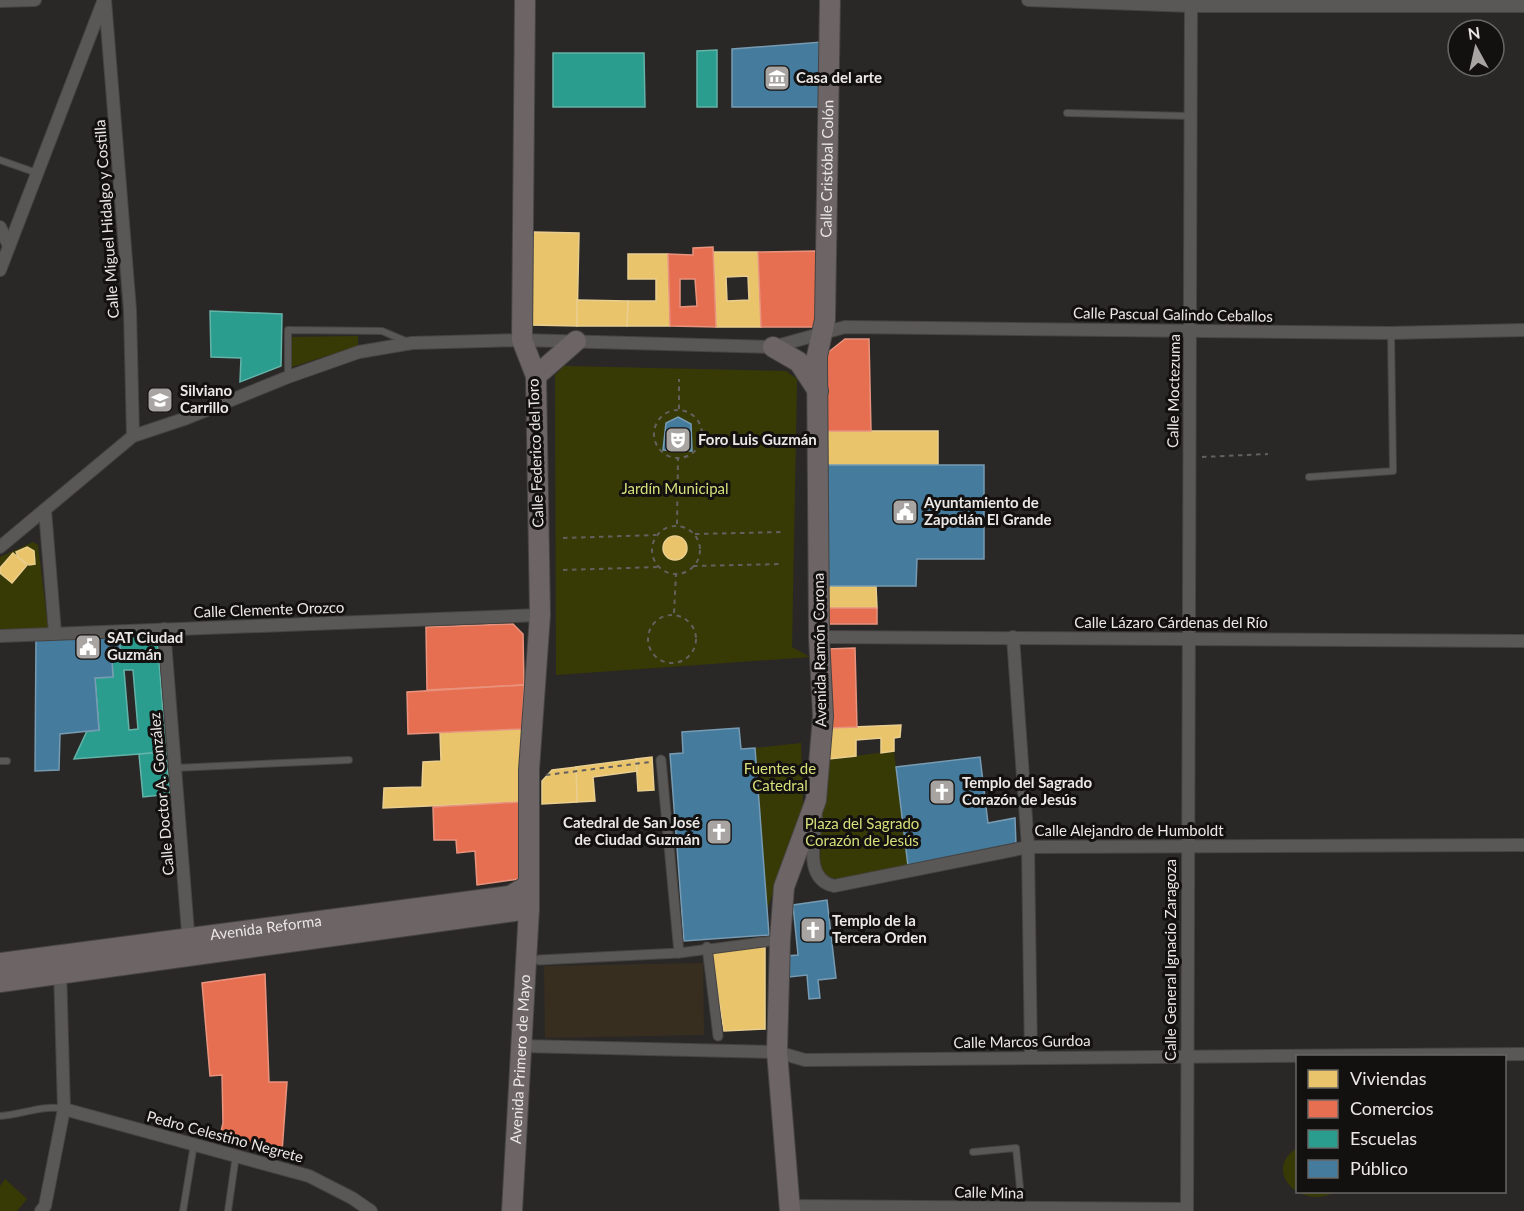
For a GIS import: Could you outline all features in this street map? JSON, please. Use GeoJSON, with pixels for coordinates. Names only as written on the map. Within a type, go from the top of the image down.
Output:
{"type":"FeatureCollection","features":[{"type":"Feature","properties":{"kind":"main road","name":"Calle Federico del Toro"},"geometry":{"type":"LineString","coordinates":[[525,0],[522,340],[536,376],[540,615],[529,770],[529,909]]}},
{"type":"Feature","properties":{"kind":"main road","name":"Calle Cristóbal Colón"},"geometry":{"type":"LineString","coordinates":[[822,336],[825,320],[830,0]]}},
{"type":"Feature","properties":{"kind":"main road","name":"Avenida Ramón Corona"},"geometry":{"type":"LineString","coordinates":[[790,1208],[777,1052],[784,887],[816,801],[823,716],[819,637],[817,356],[822,336]]}},
{"type":"Feature","properties":{"kind":"main road"},"geometry":{"type":"LineString","coordinates":[[536,376],[576,341]]}},
{"type":"Feature","properties":{"kind":"main road"},"geometry":{"type":"LineString","coordinates":[[773,347],[799,362],[818,391]]}},
{"type":"Feature","properties":{"kind":"main road","name":"Avenida Reforma"},"geometry":{"type":"LineString","coordinates":[[190,948],[510,896],[529,885]]}},
{"type":"Feature","properties":{"kind":"main road","name":"Avenida Reforma"},"geometry":{"type":"LineString","coordinates":[[0,982],[59,965],[529,909]]}},
{"type":"Feature","properties":{"kind":"main road","name":"Avenida Primero de Mayo"},"geometry":{"type":"LineString","coordinates":[[512,1211],[529,909]]}},
{"type":"Feature","properties":{"kind":"main road","name":"Avenida Reforma"},"geometry":{"type":"LineString","coordinates":[[0,963],[59,965]]}},
{"type":"Feature","properties":{"kind":"street"},"geometry":{"type":"LineString","coordinates":[[0,1],[36,0]]}},
{"type":"Feature","properties":{"kind":"street"},"geometry":{"type":"LineString","coordinates":[[0,270],[104,0]]}},
{"type":"Feature","properties":{"kind":"street","name":"Calle Miguel Hidalgo y Costilla"},"geometry":{"type":"LineString","coordinates":[[104,0],[130,310],[133,436]]}},
{"type":"Feature","properties":{"kind":"street"},"geometry":{"type":"LineString","coordinates":[[1028,0],[1524,6]]}},
{"type":"Feature","properties":{"kind":"street","name":"Calle Moctezuma"},"geometry":{"type":"LineString","coordinates":[[1188,638],[1191,3]]}},
{"type":"Feature","properties":{"kind":"street"},"geometry":{"type":"LineString","coordinates":[[0,227],[9,246]]}},
{"type":"Feature","properties":{"kind":"street","name":"Calle Pascual Galindo Ceballos"},"geometry":{"type":"LineString","coordinates":[[133,436],[187,418],[288,377],[359,352],[412,343],[522,340],[773,347],[822,336],[845,327],[1390,333],[1524,330]]}},
{"type":"Feature","properties":{"kind":"street"},"geometry":{"type":"LineString","coordinates":[[0,547],[133,436]]}},
{"type":"Feature","properties":{"kind":"street"},"geometry":{"type":"LineString","coordinates":[[45,510],[55,633]]}},
{"type":"Feature","properties":{"kind":"street","name":"Calle Clemente Orozco"},"geometry":{"type":"LineString","coordinates":[[0,636],[540,615]]}},
{"type":"Feature","properties":{"kind":"street","name":"Calle Doctor A. González"},"geometry":{"type":"LineString","coordinates":[[164,629],[190,948]]}},
{"type":"Feature","properties":{"kind":"street","name":"Calle Lázaro Cárdenas del Río"},"geometry":{"type":"LineString","coordinates":[[819,637],[1524,640]]}},
{"type":"Feature","properties":{"kind":"street"},"geometry":{"type":"LineString","coordinates":[[1013,637],[1028,847],[1031,1057]]}},
{"type":"Feature","properties":{"kind":"street","name":"Calle General Ignacio Zaragoza"},"geometry":{"type":"LineString","coordinates":[[1186,1210],[1188,638]]}},
{"type":"Feature","properties":{"kind":"street"},"geometry":{"type":"LineString","coordinates":[[661,760],[679,953]]}},
{"type":"Feature","properties":{"kind":"street","name":"Calle Alejandro de Humboldt"},"geometry":{"type":"LineString","coordinates":[[816,801],[813,863],[818,877],[829,884],[840,885],[1028,847],[1524,846]]}},
{"type":"Feature","properties":{"kind":"street"},"geometry":{"type":"LineString","coordinates":[[539,960],[679,953],[707,947],[771,941]]}},
{"type":"Feature","properties":{"kind":"street"},"geometry":{"type":"LineString","coordinates":[[707,947],[718,1036]]}},
{"type":"Feature","properties":{"kind":"street"},"geometry":{"type":"LineString","coordinates":[[41,1211],[45,1206],[64,1109],[59,965]]}},
{"type":"Feature","properties":{"kind":"street","name":"Calle Marcos Gurdoa"},"geometry":{"type":"LineString","coordinates":[[522,1047],[777,1052],[805,1060],[1185,1055],[1524,1054]]}},
{"type":"Feature","properties":{"kind":"street","name":"Pedro Celestino Negrete"},"geometry":{"type":"LineString","coordinates":[[64,1109],[237,1154],[309,1176],[352,1198],[371,1211]]}},
{"type":"Feature","properties":{"kind":"street","name":"Calle Mina"},"geometry":{"type":"LineString","coordinates":[[790,1208],[1186,1210]]}},
{"type":"Feature","properties":{"kind":"lane"},"geometry":{"type":"LineString","coordinates":[[1067,113],[1189,116]]}},
{"type":"Feature","properties":{"kind":"lane"},"geometry":{"type":"LineString","coordinates":[[0,160],[38,173]]}},
{"type":"Feature","properties":{"kind":"lane"},"geometry":{"type":"LineString","coordinates":[[288,377],[288,330],[382,331],[412,343]]}},
{"type":"Feature","properties":{"kind":"lane"},"geometry":{"type":"LineString","coordinates":[[1309,477],[1393,471],[1390,333]]}},
{"type":"Feature","properties":{"kind":"lane"},"geometry":{"type":"LineString","coordinates":[[176,768],[349,760]]}},
{"type":"Feature","properties":{"kind":"lane"},"geometry":{"type":"LineString","coordinates":[[0,1116],[19,1115],[52,1106],[64,1109]]}},
{"type":"Feature","properties":{"kind":"lane"},"geometry":{"type":"LineString","coordinates":[[183,1211],[194,1143]]}},
{"type":"Feature","properties":{"kind":"lane"},"geometry":{"type":"LineString","coordinates":[[973,1152],[1016,1148],[1022,1208]]}},
{"type":"Feature","properties":{"kind":"lane"},"geometry":{"type":"LineString","coordinates":[[228,1211],[237,1154]]}},
{"type":"Feature","properties":{"kind":"path"},"geometry":{"type":"LineString","coordinates":[[679,379],[679,410]]}},
{"type":"Feature","properties":{"kind":"path"},"geometry":{"type":"LineString","coordinates":[[671,410],[679,410],[694,416],[702,430],[699,446],[686,457],[678,458],[663,454],[653,434],[658,419],[671,410]]}},
{"type":"Feature","properties":{"kind":"path"},"geometry":{"type":"LineString","coordinates":[[1189,457],[1268,454]]}},
{"type":"Feature","properties":{"kind":"path"},"geometry":{"type":"LineString","coordinates":[[677,525],[678,458]]}},
{"type":"Feature","properties":{"kind":"path"},"geometry":{"type":"LineString","coordinates":[[660,567],[652,557],[651,549],[656,536],[662,529],[677,525],[695,534],[700,546],[700,554],[693,566]]}},
{"type":"Feature","properties":{"kind":"path"},"geometry":{"type":"LineString","coordinates":[[695,534],[783,532]]}},
{"type":"Feature","properties":{"kind":"path"},"geometry":{"type":"LineString","coordinates":[[563,538],[656,536]]}},
{"type":"Feature","properties":{"kind":"path"},"geometry":{"type":"LineString","coordinates":[[563,570],[660,567],[676,574],[693,566],[782,564]]}},
{"type":"Feature","properties":{"kind":"path"},"geometry":{"type":"LineString","coordinates":[[674,614],[676,574]]}},
{"type":"Feature","properties":{"kind":"path"},"geometry":{"type":"LineString","coordinates":[[674,614],[682,616],[694,627],[696,643],[688,657],[672,663],[658,658],[653,653],[648,638],[653,624],[659,618],[674,614]]}},
{"type":"Feature","properties":{"kind":"path"},"geometry":{"type":"LineString","coordinates":[[540,776],[661,760]]}},
{"type":"Feature","properties":{"kind":"shaded area"},"geometry":{"type":"Polygon","coordinates":[[[703,963],[704,1035],[545,1038],[544,966],[703,963]]]}},
{"type":"Feature","properties":{"kind":"green space"},"geometry":{"type":"Polygon","coordinates":[[[358,336],[358,346],[292,367],[292,337],[358,336]]]}},
{"type":"Feature","properties":{"kind":"green space","name":"Jardín Municipal"},"geometry":{"type":"Polygon","coordinates":[[[564,366],[786,371],[797,379],[792,647],[810,657],[556,675],[555,375],[564,366]]]}},
{"type":"Feature","properties":{"kind":"green space"},"geometry":{"type":"Polygon","coordinates":[[[33,542],[38,545],[48,628],[0,630],[0,557],[33,542]]]}},
{"type":"Feature","properties":{"kind":"green space","name":"Fuentes de Catedral"},"geometry":{"type":"Polygon","coordinates":[[[801,743],[803,805],[767,910],[755,748],[801,743]]]}},
{"type":"Feature","properties":{"kind":"green space","name":"Plaza del Sagrado Corazón de Jesús"},"geometry":{"type":"Polygon","coordinates":[[[894,751],[908,866],[841,879],[829,877],[822,869],[820,861],[824,760],[894,751]]]}},
{"type":"Feature","properties":{"kind":"green space"},"geometry":{"type":"Polygon","coordinates":[[[1296,1149],[1296,1190],[1290,1186],[1285,1177],[1283,1167],[1287,1157],[1296,1149]]]}},
{"type":"Feature","properties":{"kind":"green space"},"geometry":{"type":"Polygon","coordinates":[[[5,1179],[27,1199],[17,1211],[0,1211],[0,1186],[5,1179]]]}},
{"type":"Feature","properties":{"kind":"green space"},"geometry":{"type":"Polygon","coordinates":[[[1301,1193],[1332,1193],[1322,1197],[1301,1193]]]}},
{"type":"Feature","properties":{"kind":"building: Viviendas"},"geometry":{"type":"Polygon","coordinates":[[[533,232],[579,233],[577,326],[531,325],[533,232]]]}},
{"type":"Feature","properties":{"kind":"building: Viviendas"},"geometry":{"type":"Polygon","coordinates":[[[713,252],[758,252],[761,327],[716,327],[713,252]],[[748,276],[726,277],[727,301],[749,300],[748,276]]]}},
{"type":"Feature","properties":{"kind":"building: Viviendas"},"geometry":{"type":"Polygon","coordinates":[[[628,254],[668,254],[670,326],[627,326],[628,301],[656,301],[656,279],[628,279],[628,254]]]}},
{"type":"Feature","properties":{"kind":"building: Viviendas"},"geometry":{"type":"Polygon","coordinates":[[[577,300],[628,301],[627,326],[577,326],[577,300]]]}},
{"type":"Feature","properties":{"kind":"building: Viviendas"},"geometry":{"type":"Polygon","coordinates":[[[826,431],[938,431],[938,465],[826,465],[826,431]]]}},
{"type":"Feature","properties":{"kind":"building: Viviendas"},"geometry":{"type":"Polygon","coordinates":[[[675,536],[684,539],[687,548],[684,557],[675,560],[666,557],[663,548],[666,539],[675,536]]]}},
{"type":"Feature","properties":{"kind":"building: Viviendas"},"geometry":{"type":"Polygon","coordinates":[[[27,547],[34,551],[35,564],[29,565],[18,557],[16,552],[27,547]]]}},
{"type":"Feature","properties":{"kind":"building: Viviendas"},"geometry":{"type":"Polygon","coordinates":[[[13,553],[27,565],[12,583],[0,573],[0,568],[13,553]]]}},
{"type":"Feature","properties":{"kind":"building: Viviendas"},"geometry":{"type":"Polygon","coordinates":[[[826,586],[876,586],[877,608],[826,608],[826,586]]]}},
{"type":"Feature","properties":{"kind":"building: Viviendas"},"geometry":{"type":"Polygon","coordinates":[[[901,725],[900,737],[894,738],[894,751],[881,753],[881,738],[856,740],[856,756],[829,759],[829,728],[901,725]]]}},
{"type":"Feature","properties":{"kind":"building: Viviendas"},"geometry":{"type":"Polygon","coordinates":[[[522,729],[519,802],[383,808],[384,788],[422,787],[423,762],[441,761],[440,732],[522,729]]]}},
{"type":"Feature","properties":{"kind":"building: Viviendas"},"geometry":{"type":"Polygon","coordinates":[[[652,757],[654,790],[638,791],[636,759],[652,757]]]}},
{"type":"Feature","properties":{"kind":"building: Viviendas"},"geometry":{"type":"Polygon","coordinates":[[[636,759],[637,771],[593,777],[595,801],[577,802],[576,767],[636,759]]]}},
{"type":"Feature","properties":{"kind":"building: Viviendas"},"geometry":{"type":"Polygon","coordinates":[[[576,767],[577,802],[542,804],[542,781],[552,770],[576,767]]]}},
{"type":"Feature","properties":{"kind":"building: Viviendas"},"geometry":{"type":"Polygon","coordinates":[[[765,947],[765,1029],[724,1031],[711,951],[765,947]]]}},
{"type":"Feature","properties":{"kind":"building: Comercios"},"geometry":{"type":"Polygon","coordinates":[[[713,247],[716,327],[670,326],[668,254],[693,255],[693,248],[713,247]],[[680,279],[680,307],[697,306],[695,279],[680,279]]]}},
{"type":"Feature","properties":{"kind":"building: Comercios"},"geometry":{"type":"Polygon","coordinates":[[[817,251],[815,327],[761,327],[758,252],[817,251]]]}},
{"type":"Feature","properties":{"kind":"building: Comercios"},"geometry":{"type":"Polygon","coordinates":[[[845,339],[869,339],[871,431],[826,431],[826,354],[845,339]]]}},
{"type":"Feature","properties":{"kind":"building: Comercios"},"geometry":{"type":"Polygon","coordinates":[[[826,608],[877,608],[877,624],[827,624],[826,608]]]}},
{"type":"Feature","properties":{"kind":"building: Comercios"},"geometry":{"type":"Polygon","coordinates":[[[513,624],[523,634],[524,685],[427,690],[426,627],[513,624]]]}},
{"type":"Feature","properties":{"kind":"building: Comercios"},"geometry":{"type":"Polygon","coordinates":[[[855,648],[857,727],[829,728],[827,649],[855,648]]]}},
{"type":"Feature","properties":{"kind":"building: Comercios"},"geometry":{"type":"Polygon","coordinates":[[[524,685],[522,729],[408,734],[407,692],[524,685]]]}},
{"type":"Feature","properties":{"kind":"building: Comercios"},"geometry":{"type":"Polygon","coordinates":[[[519,802],[519,879],[477,885],[475,851],[457,853],[456,840],[434,840],[433,807],[519,802]]]}},
{"type":"Feature","properties":{"kind":"building: Comercios"},"geometry":{"type":"Polygon","coordinates":[[[265,974],[269,1082],[287,1082],[282,1152],[220,1136],[223,1123],[222,1075],[210,1076],[202,983],[265,974]]]}},
{"type":"Feature","properties":{"kind":"building: Escuelas"},"geometry":{"type":"Polygon","coordinates":[[[717,50],[717,107],[697,107],[697,51],[717,50]]]}},
{"type":"Feature","properties":{"kind":"building: Escuelas"},"geometry":{"type":"Polygon","coordinates":[[[553,53],[644,53],[645,107],[553,107],[553,53]]]}},
{"type":"Feature","properties":{"kind":"building: Escuelas"},"geometry":{"type":"Polygon","coordinates":[[[210,311],[282,314],[281,366],[240,382],[241,358],[211,357],[210,311]]]}},
{"type":"Feature","properties":{"kind":"building: Escuelas"},"geometry":{"type":"Polygon","coordinates":[[[157,635],[166,752],[74,759],[87,731],[99,730],[95,678],[113,677],[112,661],[121,660],[119,636],[157,635]],[[124,670],[129,730],[138,729],[133,670],[124,670]]]}},
{"type":"Feature","properties":{"kind":"building: Escuelas"},"geometry":{"type":"Polygon","coordinates":[[[166,752],[170,794],[143,797],[139,754],[166,752]]]}},
{"type":"Feature","properties":{"kind":"building: Público","name":"Casa del arte"},"geometry":{"type":"Polygon","coordinates":[[[822,42],[821,107],[732,107],[732,49],[822,42]]]}},
{"type":"Feature","properties":{"kind":"building: Público","name":"Foro Luis Guzmán"},"geometry":{"type":"Polygon","coordinates":[[[678,417],[691,424],[692,451],[663,450],[666,423],[678,417]]]}},
{"type":"Feature","properties":{"kind":"building: Público","name":"Ayuntamiento de Zapotlán El Grande"},"geometry":{"type":"Polygon","coordinates":[[[826,465],[984,465],[984,559],[917,559],[916,586],[826,586],[826,465]]]}},
{"type":"Feature","properties":{"kind":"building: Público"},"geometry":{"type":"Polygon","coordinates":[[[119,636],[121,660],[112,661],[113,677],[95,678],[99,730],[60,734],[59,770],[35,771],[36,639],[119,636]]]}},
{"type":"Feature","properties":{"kind":"building: Público","name":"Catedral de San José de Ciudad Guzmán"},"geometry":{"type":"Polygon","coordinates":[[[739,728],[741,749],[755,748],[769,935],[684,941],[670,754],[683,753],[682,732],[739,728]]]}},
{"type":"Feature","properties":{"kind":"building: Público","name":"Templo del Sagrado Corazón de Jesús"},"geometry":{"type":"Polygon","coordinates":[[[980,757],[988,823],[1015,818],[1016,845],[908,866],[896,767],[980,757]]]}},
{"type":"Feature","properties":{"kind":"building: Público","name":"Templo de la Tercera Orden"},"geometry":{"type":"Polygon","coordinates":[[[827,900],[836,978],[818,980],[820,998],[809,999],[807,975],[789,977],[786,956],[798,955],[793,905],[827,900]]]}},
{"type":"Feature","properties":{"kind":"place","name":"Casa del arte"},"geometry":{"type":"Point","coordinates":[777,78]}},
{"type":"Feature","properties":{"kind":"place","name":"Silviano Carrillo"},"geometry":{"type":"Point","coordinates":[160,400]}},
{"type":"Feature","properties":{"kind":"place","name":"Foro Luis Guzmán"},"geometry":{"type":"Point","coordinates":[678,440]}},
{"type":"Feature","properties":{"kind":"place","name":"Ayuntamiento de Zapotlán El Grande"},"geometry":{"type":"Point","coordinates":[905,512]}},
{"type":"Feature","properties":{"kind":"place","name":"SAT Ciudad Guzmán"},"geometry":{"type":"Point","coordinates":[88,647]}},
{"type":"Feature","properties":{"kind":"place","name":"Templo del Sagrado Corazón de Jesús"},"geometry":{"type":"Point","coordinates":[942,792]}},
{"type":"Feature","properties":{"kind":"place","name":"Catedral de San José de Ciudad Guzmán"},"geometry":{"type":"Point","coordinates":[719,832]}},
{"type":"Feature","properties":{"kind":"place","name":"Templo de la Tercera Orden"},"geometry":{"type":"Point","coordinates":[813,930]}}]}
